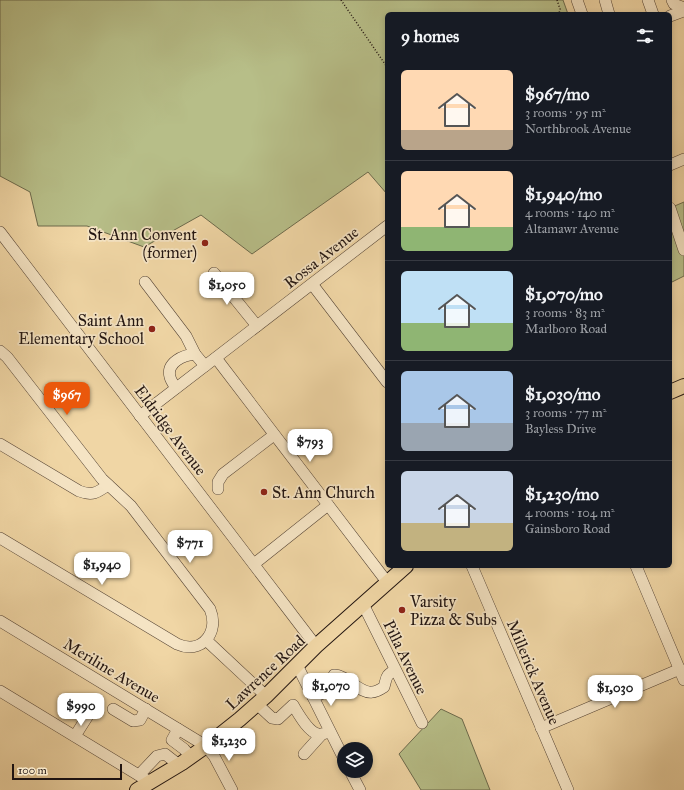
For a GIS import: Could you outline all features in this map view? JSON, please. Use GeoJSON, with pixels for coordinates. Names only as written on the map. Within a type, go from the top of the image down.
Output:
{"type":"FeatureCollection","features":[{"type":"Feature","properties":{"kind":"main road"},"geometry":{"type":"LineString","coordinates":[[672,391],[684,386]]}},
{"type":"Feature","properties":{"kind":"main road","name":"Lawrence Road"},"geometry":{"type":"LineString","coordinates":[[137,790],[144,779],[178,765],[240,720],[316,646],[404,568]]}},
{"type":"Feature","properties":{"kind":"street"},"geometry":{"type":"LineString","coordinates":[[577,0],[581,12]]}},
{"type":"Feature","properties":{"kind":"street"},"geometry":{"type":"LineString","coordinates":[[605,0],[608,12]]}},
{"type":"Feature","properties":{"kind":"street"},"geometry":{"type":"LineString","coordinates":[[648,0],[652,12]]}},
{"type":"Feature","properties":{"kind":"street"},"geometry":{"type":"LineString","coordinates":[[672,0],[674,4],[684,8]]}},
{"type":"Feature","properties":{"kind":"street"},"geometry":{"type":"LineString","coordinates":[[672,15],[684,11]]}},
{"type":"Feature","properties":{"kind":"street"},"geometry":{"type":"LineString","coordinates":[[672,164],[684,159]]}},
{"type":"Feature","properties":{"kind":"street"},"geometry":{"type":"LineString","coordinates":[[672,214],[684,250]]}},
{"type":"Feature","properties":{"kind":"street","name":"Rossa Avenue"},"geometry":{"type":"LineString","coordinates":[[140,416],[385,228]]}},
{"type":"Feature","properties":{"kind":"street","name":"Eldridge Avenue"},"geometry":{"type":"LineString","coordinates":[[0,232],[316,646]]}},
{"type":"Feature","properties":{"kind":"street"},"geometry":{"type":"LineString","coordinates":[[214,273],[258,326]]}},
{"type":"Feature","properties":{"kind":"street"},"geometry":{"type":"LineString","coordinates":[[145,282],[186,336],[195,354],[205,366]]}},
{"type":"Feature","properties":{"kind":"street"},"geometry":{"type":"LineString","coordinates":[[312,284],[385,379]]}},
{"type":"Feature","properties":{"kind":"street"},"geometry":{"type":"LineString","coordinates":[[0,350],[102,479],[131,506],[210,609],[214,622],[210,636],[200,644],[194,646],[187,647],[176,644],[0,538]]}},
{"type":"Feature","properties":{"kind":"street"},"geometry":{"type":"LineString","coordinates":[[176,388],[170,377],[170,367],[181,357],[187,354],[195,354]]}},
{"type":"Feature","properties":{"kind":"street"},"geometry":{"type":"LineString","coordinates":[[216,358],[387,582]]}},
{"type":"Feature","properties":{"kind":"street"},"geometry":{"type":"LineString","coordinates":[[218,489],[218,482],[223,474],[274,435]]}},
{"type":"Feature","properties":{"kind":"street"},"geometry":{"type":"LineString","coordinates":[[0,444],[85,494],[99,492],[108,486]]}},
{"type":"Feature","properties":{"kind":"street"},"geometry":{"type":"LineString","coordinates":[[254,564],[328,505]]}},
{"type":"Feature","properties":{"kind":"street","name":"Millerick Avenue"},"geometry":{"type":"LineString","coordinates":[[473,568],[568,790]]}},
{"type":"Feature","properties":{"kind":"street"},"geometry":{"type":"LineString","coordinates":[[637,568],[684,680]]}},
{"type":"Feature","properties":{"kind":"street","name":"Pilla Avenue"},"geometry":{"type":"LineString","coordinates":[[363,604],[422,723]]}},
{"type":"Feature","properties":{"kind":"street","name":"Meriline Avenue"},"geometry":{"type":"LineString","coordinates":[[0,621],[206,746]]}},
{"type":"Feature","properties":{"kind":"street"},"geometry":{"type":"LineString","coordinates":[[206,640],[261,700],[272,718],[278,719],[293,705],[311,731],[317,734],[326,733]]}},
{"type":"Feature","properties":{"kind":"street"},"geometry":{"type":"LineString","coordinates":[[297,665],[313,697],[326,733],[337,749]]}},
{"type":"Feature","properties":{"kind":"street"},"geometry":{"type":"LineString","coordinates":[[541,728],[680,669]]}},
{"type":"Feature","properties":{"kind":"street"},"geometry":{"type":"LineString","coordinates":[[313,697],[330,690],[333,685],[332,677],[336,674],[361,689],[373,692],[384,687],[385,679],[388,674],[396,670]]}},
{"type":"Feature","properties":{"kind":"street"},"geometry":{"type":"LineString","coordinates":[[0,691],[144,779],[157,756],[164,754],[178,765]]}},
{"type":"Feature","properties":{"kind":"street"},"geometry":{"type":"LineString","coordinates":[[113,709],[133,721],[140,720],[146,709]]}},
{"type":"Feature","properties":{"kind":"street"},"geometry":{"type":"LineString","coordinates":[[74,736],[89,714]]}},
{"type":"Feature","properties":{"kind":"street"},"geometry":{"type":"LineString","coordinates":[[178,729],[172,740],[184,749],[191,757]]}},
{"type":"Feature","properties":{"kind":"street"},"geometry":{"type":"LineString","coordinates":[[304,754],[326,733]]}},
{"type":"Feature","properties":{"kind":"street"},"geometry":{"type":"LineString","coordinates":[[206,746],[214,756],[232,790]]}},
{"type":"Feature","properties":{"kind":"street"},"geometry":{"type":"LineString","coordinates":[[354,778],[360,790]]}},
{"type":"Feature","properties":{"kind":"path"},"geometry":{"type":"LineString","coordinates":[[341,0],[385,64]]}},
{"type":"Feature","properties":{"kind":"path"},"geometry":{"type":"LineString","coordinates":[[557,0],[560,12]]}},
{"type":"Feature","properties":{"kind":"green space"},"geometry":{"type":"Polygon","coordinates":[[[0,0],[563,0],[567,12],[385,12],[385,192],[368,172],[252,254],[201,215],[144,247],[87,226],[38,226],[30,192],[0,176],[0,0]]]}},
{"type":"Feature","properties":{"kind":"green space"},"geometry":{"type":"Polygon","coordinates":[[[684,202],[684,276],[672,282],[672,207],[684,202]]]}},
{"type":"Feature","properties":{"kind":"green space"},"geometry":{"type":"Polygon","coordinates":[[[441,709],[462,719],[490,790],[421,790],[399,754],[441,709]]]}},
{"type":"Feature","properties":{"kind":"place","name":"St. Ann Convent (former)"},"geometry":{"type":"Point","coordinates":[205,243]}},
{"type":"Feature","properties":{"kind":"place","name":"Saint Ann Elementary School"},"geometry":{"type":"Point","coordinates":[152,329]}},
{"type":"Feature","properties":{"kind":"place","name":"St. Ann Church"},"geometry":{"type":"Point","coordinates":[264,492]}},
{"type":"Feature","properties":{"kind":"place","name":"Varsity Pizza & Subs"},"geometry":{"type":"Point","coordinates":[402,610]}}]}
